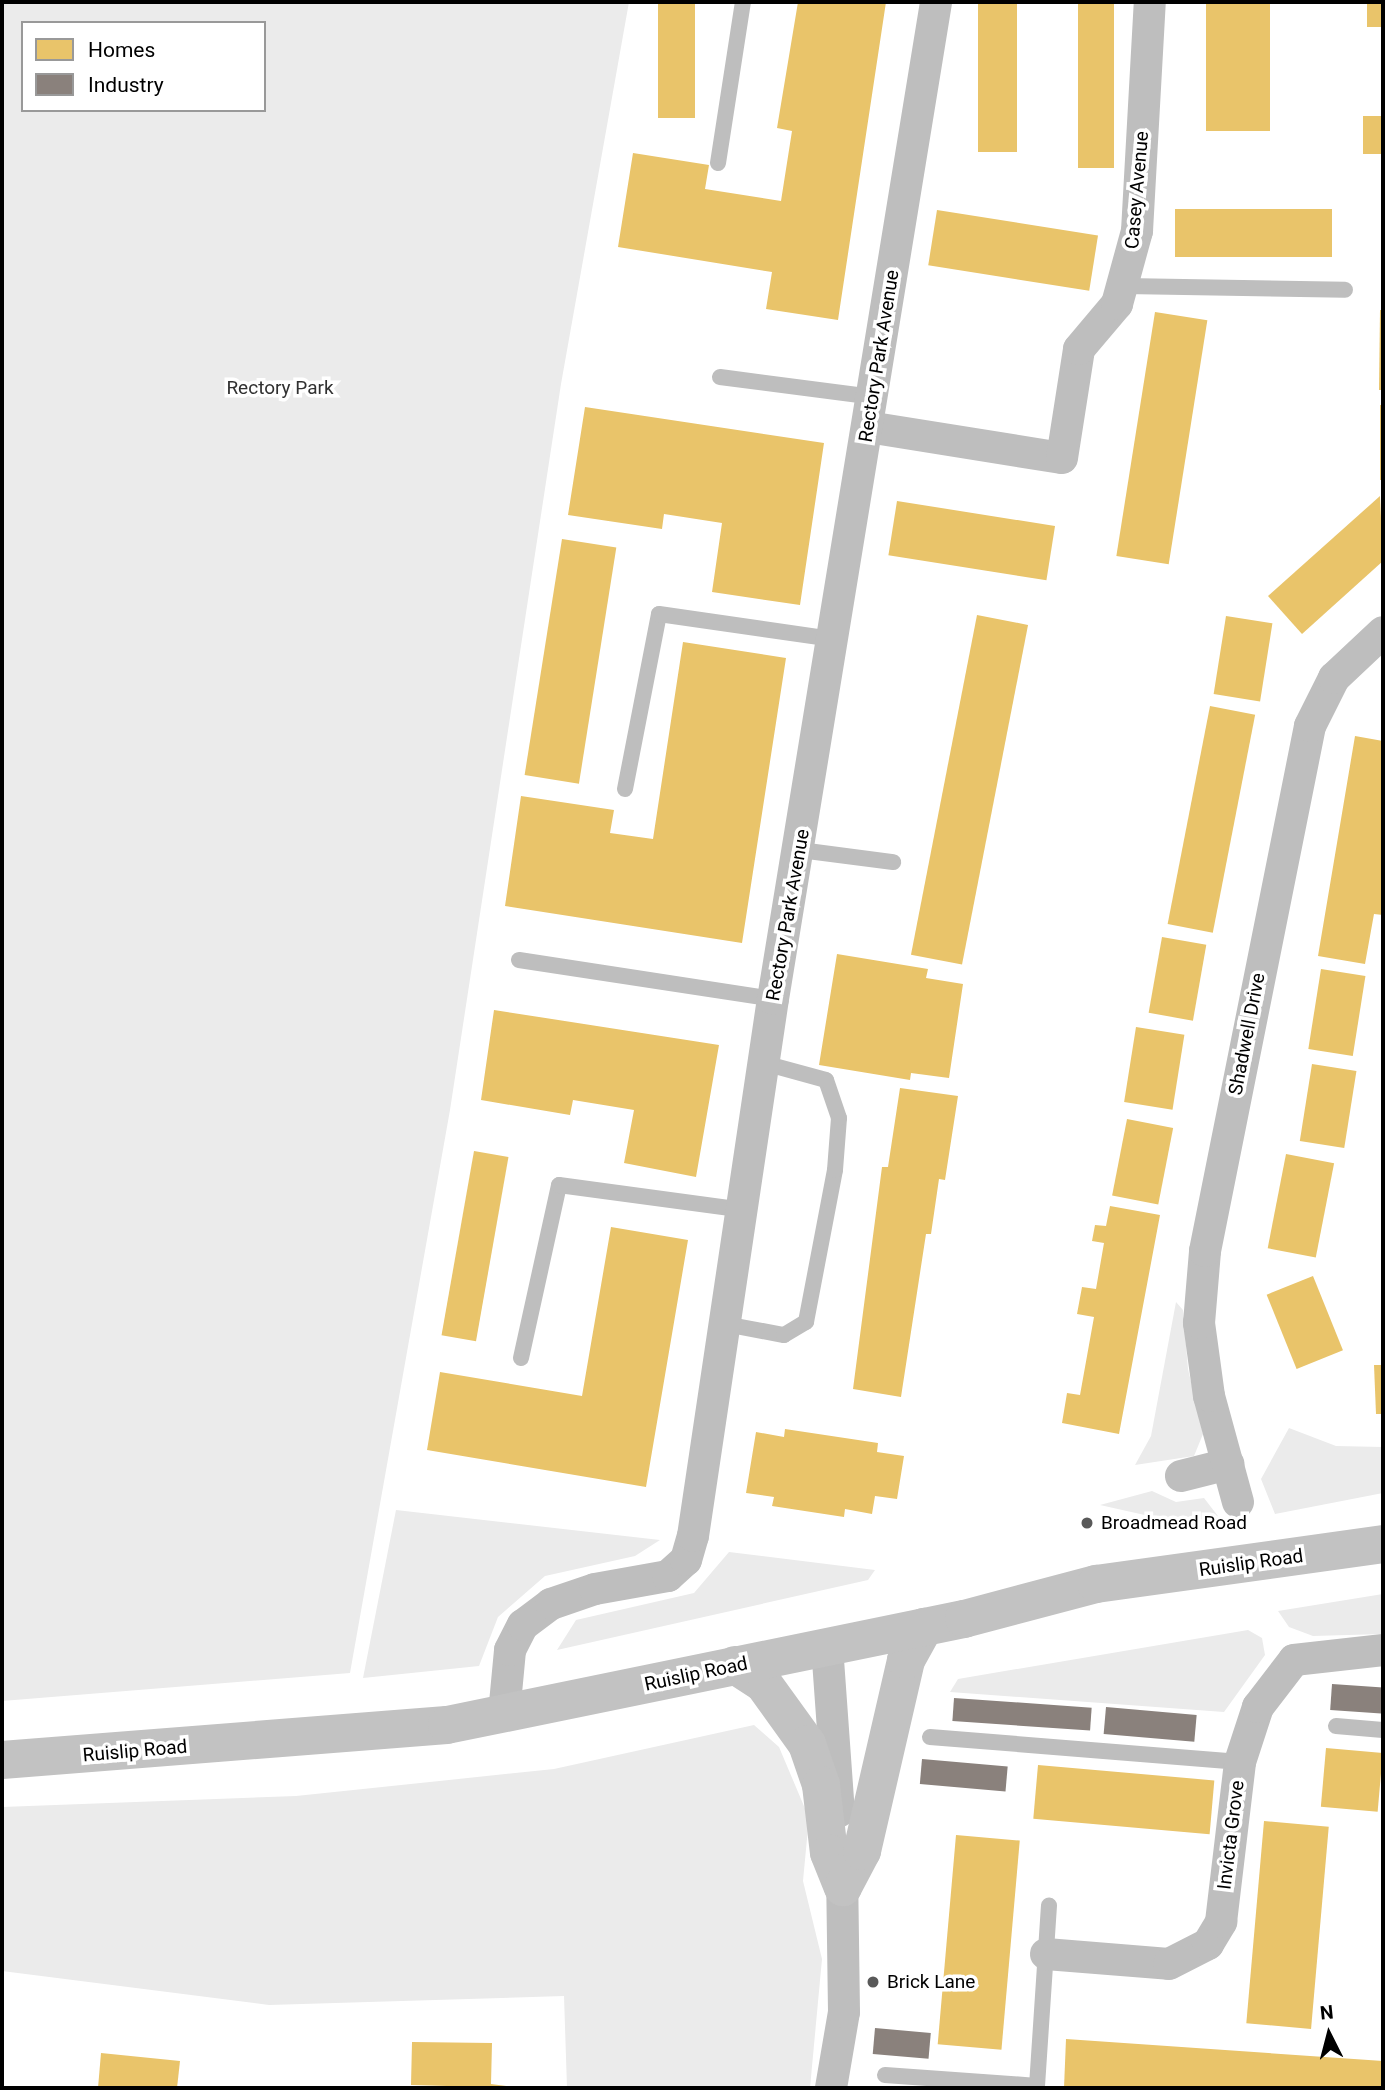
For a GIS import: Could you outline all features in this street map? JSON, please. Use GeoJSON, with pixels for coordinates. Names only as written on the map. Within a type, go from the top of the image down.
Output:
{"type":"FeatureCollection","features":[{"type":"Feature","properties":{"kind":"main road","name":"Ruislip Road"},"geometry":{"type":"LineString","coordinates":[[2,1760],[447,1725],[924,1627],[1096,1584],[1383,1544]]}},
{"type":"Feature","properties":{"kind":"main road"},"geometry":{"type":"LineString","coordinates":[[843,1887],[862,1852],[906,1660],[924,1627]]}},
{"type":"Feature","properties":{"kind":"main road"},"geometry":{"type":"LineString","coordinates":[[735,1665],[763,1684],[807,1744],[821,1785],[829,1853],[843,1887]]}},
{"type":"Feature","properties":{"kind":"street","name":"Rectory Park Avenue"},"geometry":{"type":"LineString","coordinates":[[504,1714],[510,1650],[523,1625],[551,1604],[594,1589],[668,1576],[687,1560],[743,1210],[773,999],[800,850],[936,2]]}},
{"type":"Feature","properties":{"kind":"street","name":"Casey Avenue"},"geometry":{"type":"LineString","coordinates":[[871,412],[1062,458],[1079,349],[1125,286],[1137,231],[1150,2]]}},
{"type":"Feature","properties":{"kind":"street","name":"Shadwell Drive"},"geometry":{"type":"LineString","coordinates":[[1238,1502],[1199,1323],[1205,1251],[1310,726],[1334,678],[1383,632]]}},
{"type":"Feature","properties":{"kind":"street"},"geometry":{"type":"LineString","coordinates":[[1181,1476],[1228,1464]]}},
{"type":"Feature","properties":{"kind":"street"},"geometry":{"type":"LineString","coordinates":[[828,1646],[843,1887],[844,2012],[831,2088]]}},
{"type":"Feature","properties":{"kind":"street","name":"Invicta Grove"},"geometry":{"type":"LineString","coordinates":[[1046,1954],[1169,1964],[1208,1944],[1220,1922],[1240,1762],[1258,1707],[1294,1660],[1383,1650]]}},
{"type":"Feature","properties":{"kind":"lane"},"geometry":{"type":"LineString","coordinates":[[718,163],[743,2]]}},
{"type":"Feature","properties":{"kind":"lane"},"geometry":{"type":"LineString","coordinates":[[1125,286],[1345,290]]}},
{"type":"Feature","properties":{"kind":"lane"},"geometry":{"type":"LineString","coordinates":[[720,377],[871,412]]}},
{"type":"Feature","properties":{"kind":"lane"},"geometry":{"type":"LineString","coordinates":[[625,789],[659,614],[833,639]]}},
{"type":"Feature","properties":{"kind":"lane"},"geometry":{"type":"LineString","coordinates":[[800,850],[893,862]]}},
{"type":"Feature","properties":{"kind":"lane"},"geometry":{"type":"LineString","coordinates":[[519,960],[773,999]]}},
{"type":"Feature","properties":{"kind":"lane"},"geometry":{"type":"LineString","coordinates":[[725,1324],[784,1335],[806,1322],[835,1170],[839,1118],[826,1080],[764,1063]]}},
{"type":"Feature","properties":{"kind":"lane"},"geometry":{"type":"LineString","coordinates":[[521,1358],[559,1185],[743,1210]]}},
{"type":"Feature","properties":{"kind":"lane"},"geometry":{"type":"LineString","coordinates":[[1336,1726],[1383,1730]]}},
{"type":"Feature","properties":{"kind":"lane"},"geometry":{"type":"LineString","coordinates":[[930,1737],[1240,1762]]}},
{"type":"Feature","properties":{"kind":"lane"},"geometry":{"type":"LineString","coordinates":[[885,2075],[1037,2086],[1049,1905]]}},
{"type":"Feature","properties":{"kind":"green space","name":"Rectory Park"},"geometry":{"type":"Polygon","coordinates":[[[2,2],[629,2],[561,384],[450,1110],[350,1673],[2,1701],[2,2]]]}},
{"type":"Feature","properties":{"kind":"green space"},"geometry":{"type":"Polygon","coordinates":[[[1176,1302],[1183,1310],[1188,1369],[1203,1434],[1194,1456],[1135,1465],[1151,1436],[1176,1302]]]}},
{"type":"Feature","properties":{"kind":"green space"},"geometry":{"type":"Polygon","coordinates":[[[1289,1428],[1336,1446],[1383,1447],[1383,1493],[1275,1514],[1261,1479],[1289,1428]]]}},
{"type":"Feature","properties":{"kind":"green space"},"geometry":{"type":"Polygon","coordinates":[[[1152,1491],[1176,1502],[1204,1498],[1221,1520],[1158,1518],[1100,1505],[1152,1491]]]}},
{"type":"Feature","properties":{"kind":"green space"},"geometry":{"type":"Polygon","coordinates":[[[396,1510],[660,1540],[635,1556],[545,1576],[498,1617],[479,1666],[363,1678],[396,1510]]]}},
{"type":"Feature","properties":{"kind":"green space"},"geometry":{"type":"Polygon","coordinates":[[[729,1552],[875,1570],[868,1580],[557,1650],[576,1620],[694,1593],[729,1552]]]}},
{"type":"Feature","properties":{"kind":"green space"},"geometry":{"type":"Polygon","coordinates":[[[1383,1594],[1383,1634],[1313,1636],[1289,1627],[1278,1611],[1383,1594]]]}},
{"type":"Feature","properties":{"kind":"green space"},"geometry":{"type":"Polygon","coordinates":[[[1248,1630],[1262,1638],[1265,1655],[1224,1712],[950,1692],[958,1679],[1248,1630]]]}},
{"type":"Feature","properties":{"kind":"green space"},"geometry":{"type":"Polygon","coordinates":[[[754,1725],[779,1747],[809,1818],[803,1881],[822,1959],[810,2088],[567,2088],[564,1996],[269,2005],[2,1971],[2,1807],[296,1796],[554,1769],[754,1725]]]}},
{"type":"Feature","properties":{"kind":"building: Homes"},"geometry":{"type":"Polygon","coordinates":[[[658,2],[695,2],[695,118],[658,118],[658,2]]]}},
{"type":"Feature","properties":{"kind":"building: Homes"},"geometry":{"type":"Polygon","coordinates":[[[798,2],[886,2],[838,320],[766,309],[772,272],[618,247],[633,153],[709,165],[705,189],[781,201],[792,131],[777,128],[798,2]]]}},
{"type":"Feature","properties":{"kind":"building: Homes"},"geometry":{"type":"Polygon","coordinates":[[[978,2],[1017,2],[1017,152],[978,152],[978,2]]]}},
{"type":"Feature","properties":{"kind":"building: Homes"},"geometry":{"type":"Polygon","coordinates":[[[1078,2],[1114,2],[1114,168],[1078,168],[1078,2]]]}},
{"type":"Feature","properties":{"kind":"building: Homes"},"geometry":{"type":"Polygon","coordinates":[[[1206,2],[1270,2],[1270,131],[1206,131],[1206,2]]]}},
{"type":"Feature","properties":{"kind":"building: Homes"},"geometry":{"type":"Polygon","coordinates":[[[1367,2],[1383,2],[1383,27],[1367,27],[1367,2]]]}},
{"type":"Feature","properties":{"kind":"building: Homes"},"geometry":{"type":"Polygon","coordinates":[[[1363,116],[1383,116],[1383,154],[1363,154],[1363,116]]]}},
{"type":"Feature","properties":{"kind":"building: Homes"},"geometry":{"type":"Polygon","coordinates":[[[1175,209],[1332,209],[1332,257],[1175,257],[1175,209]]]}},
{"type":"Feature","properties":{"kind":"building: Homes"},"geometry":{"type":"Polygon","coordinates":[[[937,210],[1098,235],[1089,291],[928,265],[937,210]]]}},
{"type":"Feature","properties":{"kind":"building: Homes"},"geometry":{"type":"Polygon","coordinates":[[[1380,310],[1383,310],[1383,390],[1379,390],[1380,310]]]}},
{"type":"Feature","properties":{"kind":"building: Homes"},"geometry":{"type":"Polygon","coordinates":[[[1155,312],[1207,320],[1169,564],[1116,556],[1155,312]]]}},
{"type":"Feature","properties":{"kind":"building: Homes"},"geometry":{"type":"Polygon","coordinates":[[[1380,405],[1383,405],[1383,480],[1380,480],[1380,405]]]}},
{"type":"Feature","properties":{"kind":"building: Homes"},"geometry":{"type":"Polygon","coordinates":[[[585,407],[824,443],[800,605],[712,592],[722,523],[664,514],[662,529],[568,515],[585,407]]]}},
{"type":"Feature","properties":{"kind":"building: Homes"},"geometry":{"type":"Polygon","coordinates":[[[1380,496],[1383,561],[1302,634],[1268,596],[1380,496]]]}},
{"type":"Feature","properties":{"kind":"building: Homes"},"geometry":{"type":"Polygon","coordinates":[[[897,501],[1055,526],[1046,580],[888,555],[897,501]]]}},
{"type":"Feature","properties":{"kind":"building: Homes"},"geometry":{"type":"Polygon","coordinates":[[[562,539],[616,548],[579,784],[525,775],[562,539]]]}},
{"type":"Feature","properties":{"kind":"building: Homes"},"geometry":{"type":"Polygon","coordinates":[[[977,615],[1028,625],[962,965],[911,955],[977,615]]]}},
{"type":"Feature","properties":{"kind":"building: Homes"},"geometry":{"type":"Polygon","coordinates":[[[1226,616],[1272,623],[1260,701],[1214,694],[1226,616]]]}},
{"type":"Feature","properties":{"kind":"building: Homes"},"geometry":{"type":"Polygon","coordinates":[[[683,642],[786,658],[742,943],[505,906],[521,796],[614,810],[610,833],[653,839],[683,642]]]}},
{"type":"Feature","properties":{"kind":"building: Homes"},"geometry":{"type":"Polygon","coordinates":[[[1210,706],[1255,715],[1213,933],[1168,924],[1210,706]]]}},
{"type":"Feature","properties":{"kind":"building: Homes"},"geometry":{"type":"Polygon","coordinates":[[[1355,736],[1383,741],[1383,915],[1374,914],[1365,964],[1318,956],[1355,736]]]}},
{"type":"Feature","properties":{"kind":"building: Homes"},"geometry":{"type":"Polygon","coordinates":[[[1162,937],[1206,945],[1193,1021],[1149,1013],[1162,937]]]}},
{"type":"Feature","properties":{"kind":"building: Homes"},"geometry":{"type":"Polygon","coordinates":[[[837,954],[928,969],[926,978],[963,984],[949,1078],[911,1073],[910,1080],[819,1065],[837,954]]]}},
{"type":"Feature","properties":{"kind":"building: Homes"},"geometry":{"type":"Polygon","coordinates":[[[1321,969],[1365,976],[1353,1056],[1308,1049],[1321,969]]]}},
{"type":"Feature","properties":{"kind":"building: Homes"},"geometry":{"type":"Polygon","coordinates":[[[494,1010],[719,1045],[696,1177],[624,1163],[634,1110],[573,1100],[570,1115],[481,1100],[494,1010]]]}},
{"type":"Feature","properties":{"kind":"building: Homes"},"geometry":{"type":"Polygon","coordinates":[[[1136,1027],[1184,1035],[1173,1110],[1124,1102],[1136,1027]]]}},
{"type":"Feature","properties":{"kind":"building: Homes"},"geometry":{"type":"Polygon","coordinates":[[[1312,1064],[1356,1071],[1344,1148],[1300,1141],[1312,1064]]]}},
{"type":"Feature","properties":{"kind":"building: Homes"},"geometry":{"type":"Polygon","coordinates":[[[900,1088],[958,1096],[945,1180],[939,1179],[931,1234],[926,1234],[901,1397],[853,1389],[882,1167],[888,1167],[900,1088]]]}},
{"type":"Feature","properties":{"kind":"building: Homes"},"geometry":{"type":"Polygon","coordinates":[[[1127,1119],[1173,1128],[1158,1205],[1112,1196],[1127,1119]]]}},
{"type":"Feature","properties":{"kind":"building: Homes"},"geometry":{"type":"Polygon","coordinates":[[[474,1151],[508,1157],[476,1341],[442,1335],[474,1151]]]}},
{"type":"Feature","properties":{"kind":"building: Homes"},"geometry":{"type":"Polygon","coordinates":[[[1286,1154],[1334,1163],[1316,1258],[1268,1248],[1286,1154]]]}},
{"type":"Feature","properties":{"kind":"building: Homes"},"geometry":{"type":"Polygon","coordinates":[[[1110,1206],[1160,1215],[1119,1434],[1062,1423],[1067,1393],[1080,1395],[1094,1317],[1077,1314],[1082,1287],[1096,1289],[1104,1243],[1092,1241],[1095,1225],[1106,1226],[1110,1206]]]}},
{"type":"Feature","properties":{"kind":"building: Homes"},"geometry":{"type":"Polygon","coordinates":[[[611,1227],[688,1240],[646,1487],[427,1450],[440,1372],[582,1396],[611,1227]]]}},
{"type":"Feature","properties":{"kind":"building: Homes"},"geometry":{"type":"Polygon","coordinates":[[[1313,1276],[1343,1350],[1297,1369],[1267,1295],[1313,1276]]]}},
{"type":"Feature","properties":{"kind":"building: Homes"},"geometry":{"type":"Polygon","coordinates":[[[1374,1365],[1383,1365],[1383,1414],[1376,1414],[1374,1365]]]}},
{"type":"Feature","properties":{"kind":"building: Homes"},"geometry":{"type":"Polygon","coordinates":[[[785,1429],[878,1443],[877,1452],[904,1456],[897,1499],[875,1496],[872,1514],[845,1509],[844,1517],[772,1506],[774,1497],[746,1493],[756,1432],[784,1437],[785,1429]]]}},
{"type":"Feature","properties":{"kind":"building: Homes"},"geometry":{"type":"Polygon","coordinates":[[[1326,1748],[1383,1753],[1378,1812],[1321,1807],[1326,1748]]]}},
{"type":"Feature","properties":{"kind":"building: Homes"},"geometry":{"type":"Polygon","coordinates":[[[1038,1765],[1214,1780],[1210,1834],[1033,1819],[1038,1765]]]}},
{"type":"Feature","properties":{"kind":"building: Homes"},"geometry":{"type":"Polygon","coordinates":[[[1264,1821],[1329,1827],[1311,2029],[1246,2023],[1264,1821]]]}},
{"type":"Feature","properties":{"kind":"building: Homes"},"geometry":{"type":"Polygon","coordinates":[[[956,1835],[1020,1841],[1001,2050],[938,2044],[956,1835]]]}},
{"type":"Feature","properties":{"kind":"building: Homes"},"geometry":{"type":"Polygon","coordinates":[[[1066,2039],[1383,2061],[1383,2088],[1064,2088],[1066,2039]]]}},
{"type":"Feature","properties":{"kind":"building: Homes"},"geometry":{"type":"Polygon","coordinates":[[[412,2042],[492,2043],[491,2084],[521,2088],[411,2085],[412,2042]]]}},
{"type":"Feature","properties":{"kind":"building: Homes"},"geometry":{"type":"Polygon","coordinates":[[[101,2053],[180,2061],[177,2088],[98,2088],[101,2053]]]}},
{"type":"Feature","properties":{"kind":"building: Industry"},"geometry":{"type":"Polygon","coordinates":[[[1332,1684],[1383,1688],[1381,1713],[1330,1710],[1332,1684]]]}},
{"type":"Feature","properties":{"kind":"building: Industry"},"geometry":{"type":"Polygon","coordinates":[[[954,1698],[1092,1708],[1090,1731],[952,1721],[954,1698]]]}},
{"type":"Feature","properties":{"kind":"building: Industry"},"geometry":{"type":"Polygon","coordinates":[[[1106,1707],[1197,1715],[1194,1742],[1104,1734],[1106,1707]]]}},
{"type":"Feature","properties":{"kind":"building: Industry"},"geometry":{"type":"Polygon","coordinates":[[[922,1759],[1008,1766],[1005,1791],[920,1784],[922,1759]]]}},
{"type":"Feature","properties":{"kind":"building: Industry"},"geometry":{"type":"Polygon","coordinates":[[[875,2028],[931,2033],[929,2059],[873,2054],[875,2028]]]}},
{"type":"Feature","properties":{"kind":"place","name":"Broadmead Road"},"geometry":{"type":"Point","coordinates":[1087,1523]}},
{"type":"Feature","properties":{"kind":"place","name":"Brick Lane"},"geometry":{"type":"Point","coordinates":[873,1982]}}]}
